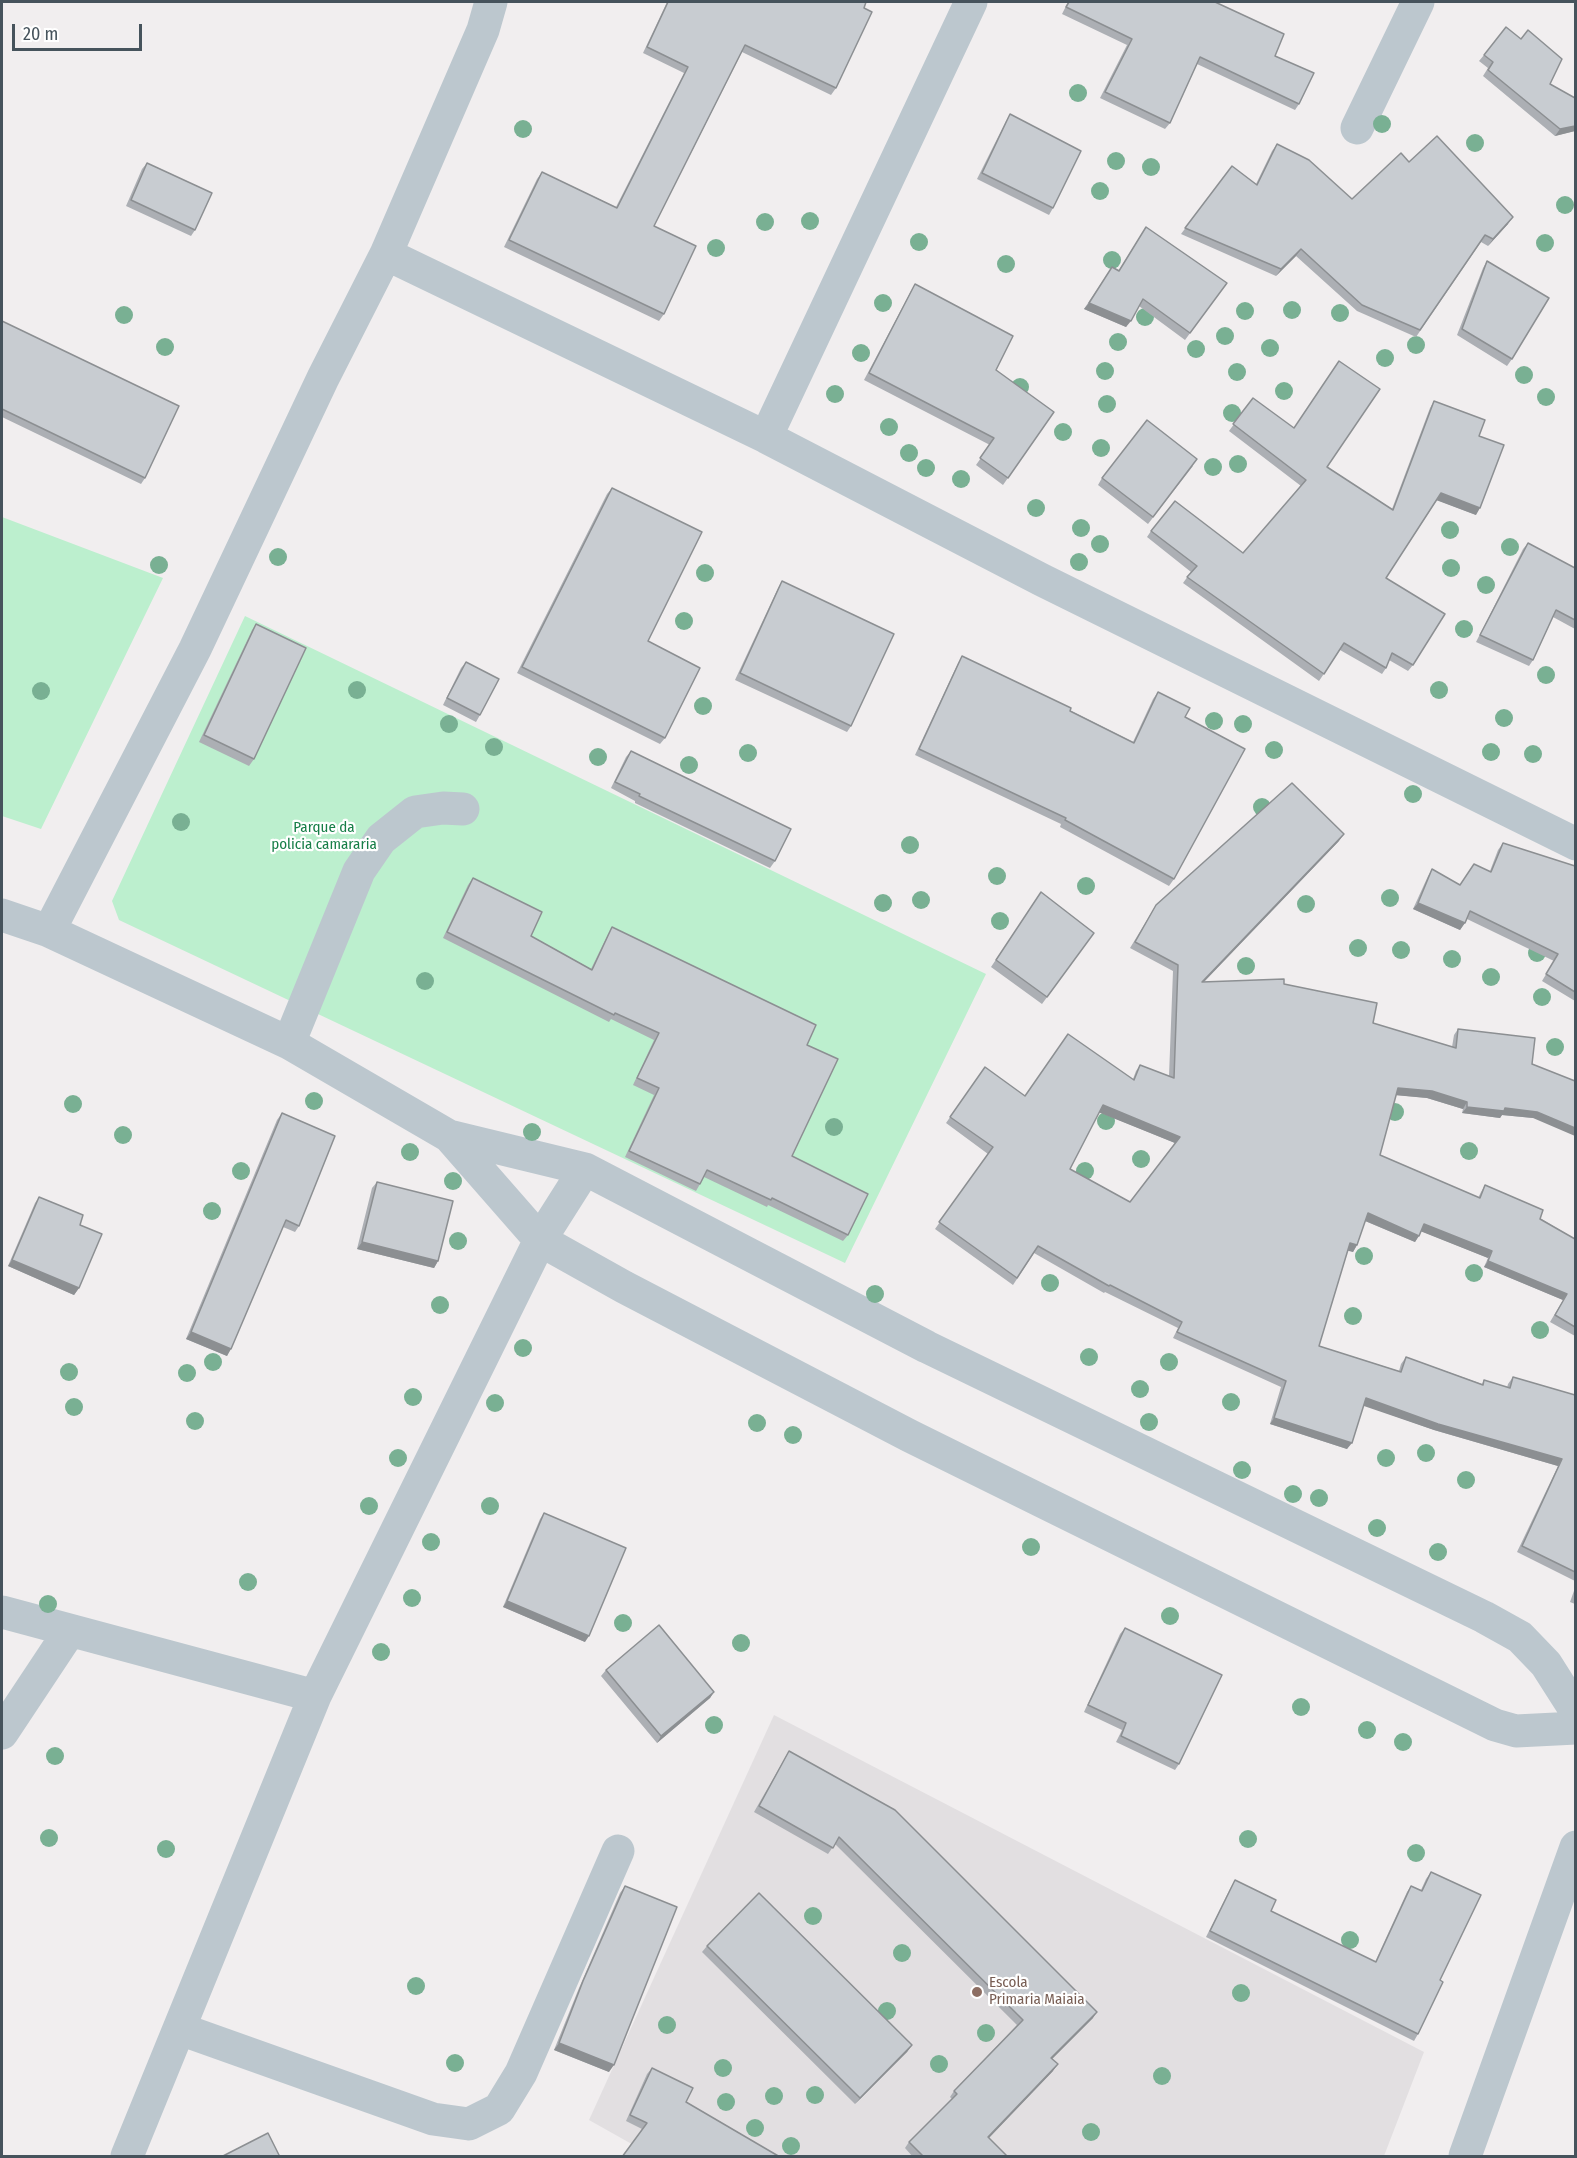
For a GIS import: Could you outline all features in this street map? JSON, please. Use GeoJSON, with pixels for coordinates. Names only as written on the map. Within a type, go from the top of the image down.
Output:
{"type":"FeatureCollection","features":[{"type":"Feature","properties":{"kind":"street"},"geometry":{"type":"LineString","coordinates":[[49,931],[195,649],[322,378],[386,254],[483,30],[491,2]]}},
{"type":"Feature","properties":{"kind":"street"},"geometry":{"type":"LineString","coordinates":[[766,436],[970,2]]}},
{"type":"Feature","properties":{"kind":"street"},"geometry":{"type":"LineString","coordinates":[[1357,128],[1418,2]]}},
{"type":"Feature","properties":{"kind":"street"},"geometry":{"type":"LineString","coordinates":[[386,254],[766,436],[1042,580],[1575,844]]}},
{"type":"Feature","properties":{"kind":"street"},"geometry":{"type":"LineString","coordinates":[[289,1043],[359,871],[381,839],[415,812],[443,808],[463,809]]}},
{"type":"Feature","properties":{"kind":"street"},"geometry":{"type":"LineString","coordinates":[[2,915],[49,931],[289,1043],[449,1136],[585,1169],[927,1347],[1511,1632],[1520,1637],[1546,1664],[1575,1711]]}},
{"type":"Feature","properties":{"kind":"street"},"geometry":{"type":"LineString","coordinates":[[449,1136],[540,1240],[624,1287],[910,1436],[1495,1725],[1516,1731],[1575,1728]]}},
{"type":"Feature","properties":{"kind":"street"},"geometry":{"type":"LineString","coordinates":[[127,2157],[315,1696],[540,1240],[585,1169]]}},
{"type":"Feature","properties":{"kind":"street"},"geometry":{"type":"LineString","coordinates":[[2,1612],[69,1632],[315,1696]]}},
{"type":"Feature","properties":{"kind":"street"},"geometry":{"type":"LineString","coordinates":[[2,1733],[69,1632]]}},
{"type":"Feature","properties":{"kind":"street"},"geometry":{"type":"LineString","coordinates":[[1465,2157],[1575,1847]]}},
{"type":"Feature","properties":{"kind":"street"},"geometry":{"type":"LineString","coordinates":[[180,2029],[433,2118],[469,2124],[499,2109],[521,2073],[618,1851]]}},
{"type":"Feature","properties":{"kind":"shaded area","name":"Escola Primaria Maiaia"},"geometry":{"type":"Polygon","coordinates":[[[774,1715],[1424,2052],[1384,2156],[653,2156],[589,2120],[774,1715]]]}},
{"type":"Feature","properties":{"kind":"green space"},"geometry":{"type":"Polygon","coordinates":[[[2,517],[163,578],[41,829],[2,816],[2,517]]]}},
{"type":"Feature","properties":{"kind":"green space","name":"Parque da policia camararia"},"geometry":{"type":"Polygon","coordinates":[[[245,616],[986,974],[845,1263],[119,920],[112,901],[245,616]]]}},
{"type":"Feature","properties":{"kind":"building"},"geometry":{"type":"Polygon","coordinates":[[[668,2],[866,2],[864,8],[872,12],[836,88],[745,45],[654,226],[696,246],[664,314],[509,240],[542,172],[617,208],[688,67],[647,47],[668,2]]]}},
{"type":"Feature","properties":{"kind":"building"},"geometry":{"type":"Polygon","coordinates":[[[1069,2],[1215,2],[1284,34],[1275,56],[1314,73],[1299,104],[1200,57],[1170,123],[1105,92],[1132,39],[1066,7],[1069,2]]]}},
{"type":"Feature","properties":{"kind":"building"},"geometry":{"type":"Polygon","coordinates":[[[1506,27],[1521,39],[1528,30],[1562,59],[1550,84],[1575,98],[1575,126],[1560,129],[1488,70],[1493,62],[1484,55],[1506,27]]]}},
{"type":"Feature","properties":{"kind":"building"},"geometry":{"type":"Polygon","coordinates":[[[1010,114],[1081,151],[1053,208],[982,173],[1010,114]]]}},
{"type":"Feature","properties":{"kind":"building"},"geometry":{"type":"Polygon","coordinates":[[[1437,136],[1513,217],[1493,239],[1485,235],[1420,330],[1362,305],[1301,249],[1281,269],[1185,228],[1232,166],[1257,185],[1277,144],[1309,160],[1352,199],[1401,153],[1409,162],[1437,136]]]}},
{"type":"Feature","properties":{"kind":"building"},"geometry":{"type":"Polygon","coordinates":[[[147,163],[212,193],[195,230],[131,200],[147,163]]]}},
{"type":"Feature","properties":{"kind":"building"},"geometry":{"type":"Polygon","coordinates":[[[1146,227],[1227,283],[1190,333],[1143,299],[1131,321],[1089,303],[1112,267],[1119,271],[1146,227]]]}},
{"type":"Feature","properties":{"kind":"building"},"geometry":{"type":"Polygon","coordinates":[[[1487,261],[1549,298],[1512,359],[1462,329],[1487,261]]]}},
{"type":"Feature","properties":{"kind":"building"},"geometry":{"type":"Polygon","coordinates":[[[915,284],[1013,336],[996,370],[1054,412],[1008,478],[980,458],[994,438],[869,373],[915,284]]]}},
{"type":"Feature","properties":{"kind":"building"},"geometry":{"type":"Polygon","coordinates":[[[2,321],[179,406],[145,478],[2,409],[2,321]]]}},
{"type":"Feature","properties":{"kind":"building"},"geometry":{"type":"Polygon","coordinates":[[[1339,361],[1380,389],[1327,467],[1393,510],[1434,401],[1485,420],[1479,436],[1504,445],[1480,508],[1441,493],[1386,578],[1445,614],[1413,665],[1392,653],[1386,668],[1344,643],[1324,674],[1187,577],[1197,566],[1151,531],[1175,501],[1243,553],[1306,480],[1233,424],[1253,398],[1294,428],[1339,361]]]}},
{"type":"Feature","properties":{"kind":"building"},"geometry":{"type":"Polygon","coordinates":[[[1147,420],[1197,459],[1153,517],[1102,478],[1147,420]]]}},
{"type":"Feature","properties":{"kind":"building"},"geometry":{"type":"Polygon","coordinates":[[[612,488],[702,532],[648,641],[700,668],[665,738],[522,667],[612,488]]]}},
{"type":"Feature","properties":{"kind":"building"},"geometry":{"type":"Polygon","coordinates":[[[1528,543],[1575,568],[1575,620],[1556,610],[1533,660],[1480,635],[1528,543]]]}},
{"type":"Feature","properties":{"kind":"building"},"geometry":{"type":"Polygon","coordinates":[[[782,581],[894,634],[851,726],[740,673],[782,581]]]}},
{"type":"Feature","properties":{"kind":"building"},"geometry":{"type":"Polygon","coordinates":[[[256,624],[306,648],[254,759],[204,735],[256,624]]]}},
{"type":"Feature","properties":{"kind":"building"},"geometry":{"type":"Polygon","coordinates":[[[962,656],[1071,708],[1070,711],[1134,743],[1158,692],[1190,708],[1185,717],[1245,749],[1174,879],[1065,820],[1066,818],[919,749],[962,656]]]}},
{"type":"Feature","properties":{"kind":"building"},"geometry":{"type":"Polygon","coordinates":[[[466,662],[499,679],[480,715],[447,698],[466,662]]]}},
{"type":"Feature","properties":{"kind":"building"},"geometry":{"type":"Polygon","coordinates":[[[631,751],[791,829],[775,861],[639,796],[640,794],[615,782],[631,751]]]}},
{"type":"Feature","properties":{"kind":"building"},"geometry":{"type":"Polygon","coordinates":[[[1292,783],[1344,834],[1202,982],[1284,979],[1284,984],[1377,1003],[1373,1023],[1456,1048],[1458,1029],[1535,1038],[1532,1064],[1575,1081],[1575,1128],[1537,1112],[1467,1107],[1467,1102],[1432,1091],[1398,1088],[1380,1155],[1480,1198],[1485,1185],[1543,1210],[1540,1219],[1575,1239],[1575,1327],[1555,1315],[1567,1294],[1488,1261],[1492,1251],[1424,1224],[1419,1236],[1368,1213],[1357,1245],[1350,1243],[1319,1346],[1401,1372],[1406,1357],[1483,1385],[1484,1380],[1510,1388],[1513,1377],[1575,1395],[1575,1572],[1522,1546],[1562,1459],[1438,1424],[1366,1398],[1352,1443],[1274,1418],[1286,1381],[1177,1332],[1182,1322],[1109,1286],[1038,1246],[1017,1278],[939,1222],[993,1147],[950,1117],[985,1067],[1025,1096],[1068,1034],[1134,1080],[1140,1065],[1174,1078],[1178,965],[1135,942],[1156,905],[1292,783]],[[1103,1105],[1070,1169],[1130,1202],[1180,1137],[1103,1105]]]}},
{"type":"Feature","properties":{"kind":"building"},"geometry":{"type":"Polygon","coordinates":[[[1503,843],[1575,866],[1575,992],[1546,974],[1558,954],[1470,911],[1465,923],[1418,903],[1432,869],[1460,885],[1474,864],[1491,872],[1503,843]]]}},
{"type":"Feature","properties":{"kind":"building"},"geometry":{"type":"Polygon","coordinates":[[[473,878],[542,912],[531,936],[592,970],[612,927],[816,1025],[807,1045],[838,1059],[792,1156],[868,1194],[848,1235],[707,1170],[700,1184],[629,1151],[659,1088],[637,1078],[659,1033],[615,1013],[614,1015],[447,932],[473,878]]]}},
{"type":"Feature","properties":{"kind":"building"},"geometry":{"type":"Polygon","coordinates":[[[1041,892],[1094,933],[1047,997],[996,960],[1041,892]]]}},
{"type":"Feature","properties":{"kind":"building"},"geometry":{"type":"Polygon","coordinates":[[[282,1113],[335,1136],[299,1226],[286,1220],[231,1349],[191,1332],[282,1113]]]}},
{"type":"Feature","properties":{"kind":"building"},"geometry":{"type":"Polygon","coordinates":[[[377,1182],[453,1201],[438,1261],[362,1242],[377,1182]]]}},
{"type":"Feature","properties":{"kind":"building"},"geometry":{"type":"Polygon","coordinates":[[[39,1197],[83,1215],[80,1225],[102,1234],[79,1288],[12,1260],[39,1197]]]}},
{"type":"Feature","properties":{"kind":"building"},"geometry":{"type":"Polygon","coordinates":[[[544,1513],[626,1548],[589,1636],[507,1601],[544,1513]]]}},
{"type":"Feature","properties":{"kind":"building"},"geometry":{"type":"Polygon","coordinates":[[[659,1625],[714,1692],[661,1736],[606,1670],[659,1625]]]}},
{"type":"Feature","properties":{"kind":"building"},"geometry":{"type":"Polygon","coordinates":[[[1125,1628],[1222,1675],[1179,1764],[1121,1736],[1126,1723],[1088,1705],[1125,1628]]]}},
{"type":"Feature","properties":{"kind":"building"},"geometry":{"type":"Polygon","coordinates":[[[789,1751],[895,1810],[1097,2012],[1051,2058],[1058,2064],[988,2137],[1008,2157],[924,2157],[909,2142],[957,2094],[954,2091],[1023,2020],[839,1837],[833,1848],[759,1806],[789,1751]]]}},
{"type":"Feature","properties":{"kind":"building"},"geometry":{"type":"Polygon","coordinates":[[[1431,1872],[1481,1895],[1440,1980],[1443,1982],[1418,2034],[1210,1931],[1235,1880],[1276,1900],[1271,1911],[1376,1962],[1411,1886],[1422,1891],[1431,1872]]]}},
{"type":"Feature","properties":{"kind":"building"},"geometry":{"type":"Polygon","coordinates":[[[625,1886],[677,1907],[614,2065],[559,2043],[583,1981],[625,1886]]]}},
{"type":"Feature","properties":{"kind":"building"},"geometry":{"type":"Polygon","coordinates":[[[759,1893],[912,2045],[860,2098],[707,1946],[759,1893]]]}},
{"type":"Feature","properties":{"kind":"building"},"geometry":{"type":"Polygon","coordinates":[[[652,2068],[693,2088],[686,2102],[780,2157],[622,2157],[647,2123],[630,2115],[652,2068]]]}},
{"type":"Feature","properties":{"kind":"building"},"geometry":{"type":"Polygon","coordinates":[[[268,2133],[280,2157],[221,2157],[268,2133]]]}},
{"type":"Feature","properties":{"kind":"place","name":"Escola Primaria Maiaia"},"geometry":{"type":"Point","coordinates":[977,1992]}}]}
